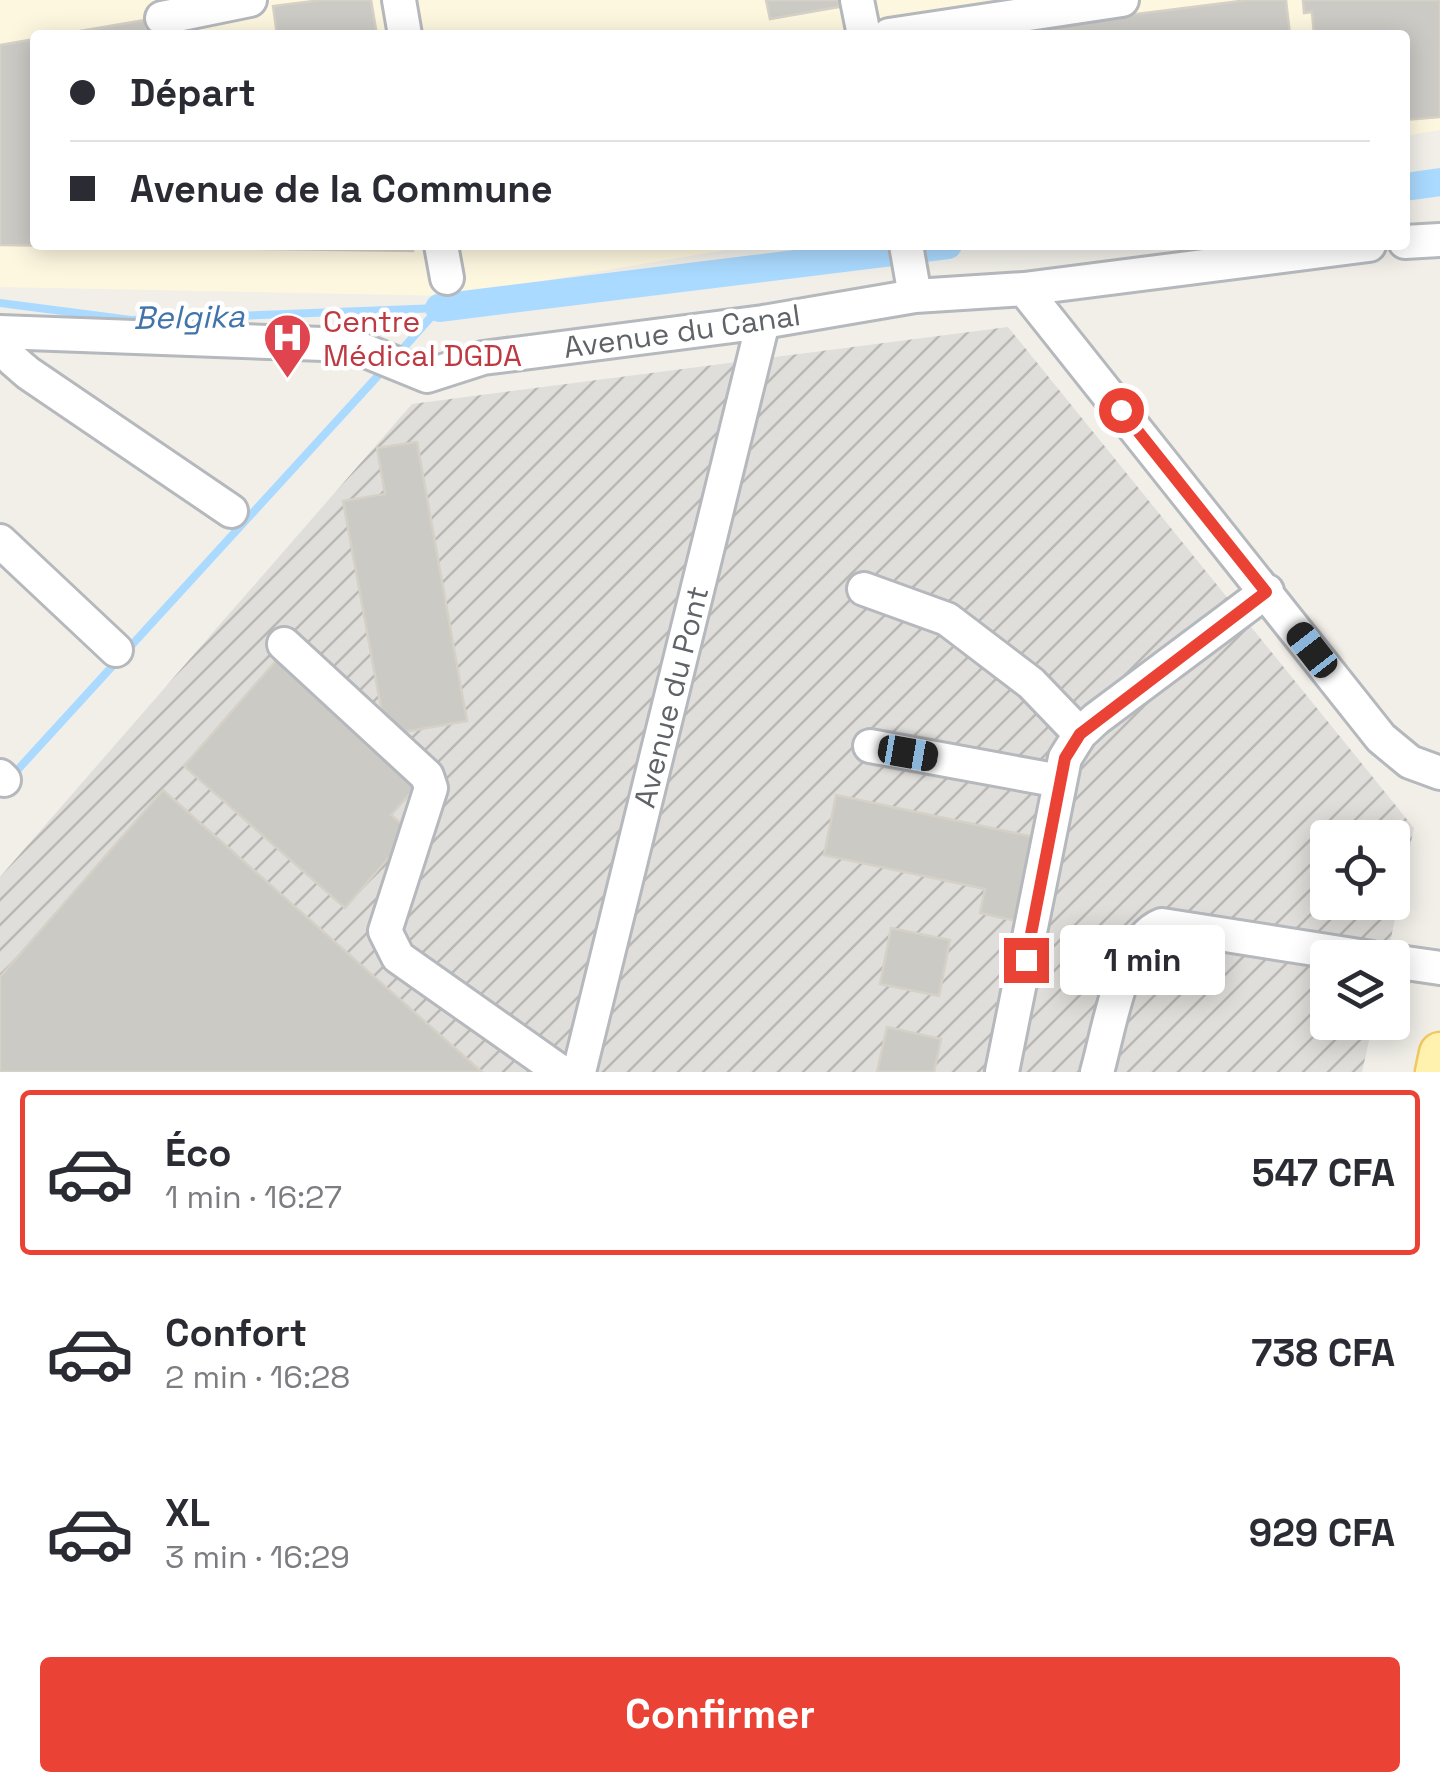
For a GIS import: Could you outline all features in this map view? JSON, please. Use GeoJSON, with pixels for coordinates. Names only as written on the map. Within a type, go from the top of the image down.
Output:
{"type":"FeatureCollection","features":[{"type":"Feature","properties":{"kind":"main road"},"geometry":{"type":"LineString","coordinates":[[1436,1072],[1440,1053]]}},
{"type":"Feature","properties":{"kind":"street"},"geometry":{"type":"LineString","coordinates":[[162,18],[250,0]]}},
{"type":"Feature","properties":{"kind":"street"},"geometry":{"type":"LineString","coordinates":[[398,0],[404,30]]}},
{"type":"Feature","properties":{"kind":"street"},"geometry":{"type":"LineString","coordinates":[[857,0],[863,30]]}},
{"type":"Feature","properties":{"kind":"street"},"geometry":{"type":"LineString","coordinates":[[922,30],[1122,0]]}},
{"type":"Feature","properties":{"kind":"street"},"geometry":{"type":"LineString","coordinates":[[1410,242],[1440,240]]}},
{"type":"Feature","properties":{"kind":"street"},"geometry":{"type":"LineString","coordinates":[[442,250],[446,278]]}},
{"type":"Feature","properties":{"kind":"street","name":"Avenue du Canal"},"geometry":{"type":"LineString","coordinates":[[0,334],[352,345],[421,375],[483,358],[762,322],[911,273],[1024,289],[1330,250]]}},
{"type":"Feature","properties":{"kind":"street"},"geometry":{"type":"LineString","coordinates":[[1024,289],[1381,738],[1410,762],[1440,773]]}},
{"type":"Feature","properties":{"kind":"street","name":"Avenue du Pont"},"geometry":{"type":"LineString","coordinates":[[579,1072],[762,322]]}},
{"type":"Feature","properties":{"kind":"street"},"geometry":{"type":"LineString","coordinates":[[0,334],[13,360],[28,373],[230,512]]}},
{"type":"Feature","properties":{"kind":"street"},"geometry":{"type":"LineString","coordinates":[[0,542],[116,650]]}},
{"type":"Feature","properties":{"kind":"street"},"geometry":{"type":"LineString","coordinates":[[864,588],[947,619],[1031,684],[1080,734]]}},
{"type":"Feature","properties":{"kind":"street"},"geometry":{"type":"LineString","coordinates":[[1002,1072],[1065,758],[1080,734],[1266,592]]}},
{"type":"Feature","properties":{"kind":"street"},"geometry":{"type":"LineString","coordinates":[[284,644],[427,776],[431,788],[384,931],[389,944],[398,956],[560,1072]]}},
{"type":"Feature","properties":{"kind":"street"},"geometry":{"type":"LineString","coordinates":[[870,746],[1060,781]]}},
{"type":"Feature","properties":{"kind":"street"},"geometry":{"type":"LineString","coordinates":[[1097,1072],[1132,952],[1145,932],[1162,925],[1310,948]]}},
{"type":"Feature","properties":{"kind":"street"},"geometry":{"type":"LineString","coordinates":[[1410,964],[1440,968]]}},
{"type":"Feature","properties":{"kind":"shaded area"},"geometry":{"type":"Polygon","coordinates":[[[0,0],[1440,0],[1440,130],[1410,135],[1410,30],[30,30],[30,250],[725,250],[453,296],[0,287],[0,0]]]}},
{"type":"Feature","properties":{"kind":"shaded area"},"geometry":{"type":"Polygon","coordinates":[[[1008,327],[1408,820],[1310,820],[1310,920],[1395,920],[1391,940],[1310,940],[1310,1040],[1369,1040],[1362,1072],[0,1072],[0,877],[412,404],[1008,327]]]}},
{"type":"Feature","properties":{"kind":"building"},"geometry":{"type":"Polygon","coordinates":[[[371,0],[376,30],[276,30],[273,6],[371,0]]]}},
{"type":"Feature","properties":{"kind":"building"},"geometry":{"type":"Polygon","coordinates":[[[766,0],[838,0],[839,7],[770,19],[766,0]]]}},
{"type":"Feature","properties":{"kind":"building"},"geometry":{"type":"Polygon","coordinates":[[[1248,0],[1286,0],[1289,30],[1048,30],[1048,25],[1248,0]]]}},
{"type":"Feature","properties":{"kind":"building"},"geometry":{"type":"Polygon","coordinates":[[[1303,0],[1440,0],[1440,117],[1410,120],[1410,30],[1314,30],[1312,12],[1304,13],[1303,0]]]}},
{"type":"Feature","properties":{"kind":"building"},"geometry":{"type":"Polygon","coordinates":[[[145,20],[146,30],[86,30],[145,20]]]}},
{"type":"Feature","properties":{"kind":"building"},"geometry":{"type":"Polygon","coordinates":[[[30,40],[30,245],[0,245],[0,45],[30,40]]]}},
{"type":"Feature","properties":{"kind":"building"},"geometry":{"type":"Polygon","coordinates":[[[417,442],[467,721],[386,735],[343,501],[385,494],[377,448],[417,442]]]}},
{"type":"Feature","properties":{"kind":"building"},"geometry":{"type":"Polygon","coordinates":[[[281,655],[423,779],[391,815],[411,832],[345,908],[184,766],[281,655]]]}},
{"type":"Feature","properties":{"kind":"building"},"geometry":{"type":"Polygon","coordinates":[[[163,790],[482,1072],[0,1072],[0,977],[163,790]]]}},
{"type":"Feature","properties":{"kind":"building"},"geometry":{"type":"Polygon","coordinates":[[[836,795],[1034,837],[1016,921],[980,913],[985,889],[824,855],[836,795]]]}},
{"type":"Feature","properties":{"kind":"building"},"geometry":{"type":"Polygon","coordinates":[[[891,928],[950,940],[939,996],[880,984],[891,928]]]}},
{"type":"Feature","properties":{"kind":"building"},"geometry":{"type":"Polygon","coordinates":[[[887,1027],[941,1039],[934,1072],[877,1072],[887,1027]]]}},
{"type":"Feature","properties":{"kind":"waterway"},"geometry":{"type":"LineString","coordinates":[[1410,186],[1440,182]]}},
{"type":"Feature","properties":{"kind":"waterway"},"geometry":{"type":"LineString","coordinates":[[439,308],[908,250]]}},
{"type":"Feature","properties":{"kind":"waterway","name":"Belgika"},"geometry":{"type":"LineString","coordinates":[[0,303],[131,320],[439,308]]}},
{"type":"Feature","properties":{"kind":"waterway"},"geometry":{"type":"LineString","coordinates":[[399,353],[439,308]]}},
{"type":"Feature","properties":{"kind":"waterway"},"geometry":{"type":"LineString","coordinates":[[11,777],[386,367]]}},
{"type":"Feature","properties":{"kind":"place","name":"Centre Médical DGDA"},"geometry":{"type":"Point","coordinates":[288,380]}},
{"type":"Feature","properties":{"kind":"route"},"geometry":{"type":"LineString","coordinates":[[1026,960],[1065,758],[1080,734],[1266,592],[1121,410]]}}]}
